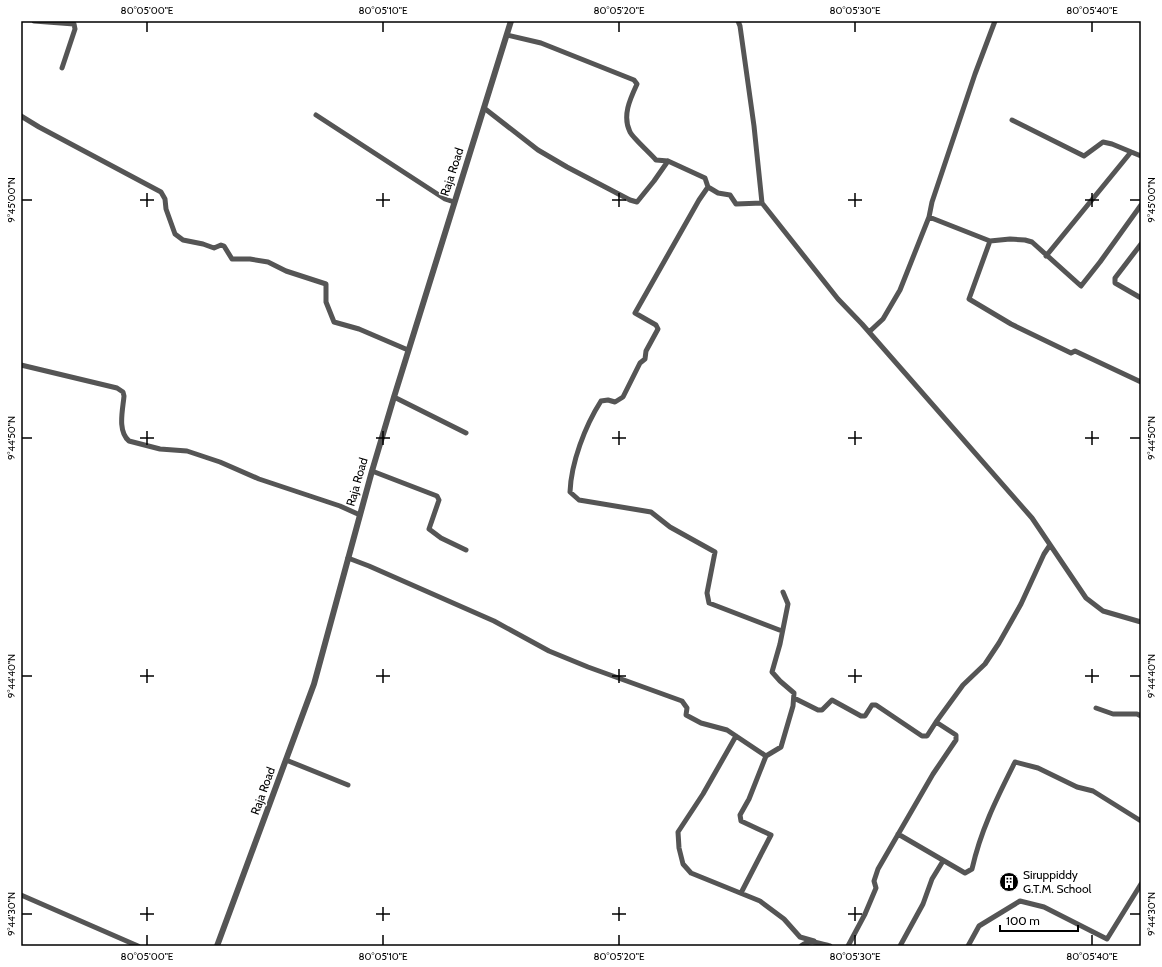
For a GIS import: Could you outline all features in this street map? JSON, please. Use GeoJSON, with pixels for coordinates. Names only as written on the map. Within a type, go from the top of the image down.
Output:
{"type":"FeatureCollection","features":[{"type":"Feature","properties":{"kind":"street"},"geometry":{"type":"LineString","coordinates":[[34,21],[74,24],[75,29],[62,68]]}},
{"type":"Feature","properties":{"kind":"street","name":"Raja Road"},"geometry":{"type":"LineString","coordinates":[[217,946],[314,684],[372,471],[408,350],[511,21]]}},
{"type":"Feature","properties":{"kind":"street"},"geometry":{"type":"LineString","coordinates":[[738,21],[740,26],[754,126],[762,203],[838,299],[869,332],[1032,518],[1086,598],[1103,611],[1141,622]]}},
{"type":"Feature","properties":{"kind":"street"},"geometry":{"type":"LineString","coordinates":[[869,332],[884,319],[900,290],[929,216],[932,202],[975,74],[995,21]]}},
{"type":"Feature","properties":{"kind":"street"},"geometry":{"type":"LineString","coordinates":[[507,35],[541,42],[634,80],[637,84],[630,99],[626,116],[630,133],[656,160],[668,161],[705,178],[708,187],[718,192],[730,195],[736,204],[762,203]]}},
{"type":"Feature","properties":{"kind":"street"},"geometry":{"type":"LineString","coordinates":[[484,108],[538,150],[630,200],[637,202],[668,161]]}},
{"type":"Feature","properties":{"kind":"street"},"geometry":{"type":"LineString","coordinates":[[316,115],[445,199],[454,202]]}},
{"type":"Feature","properties":{"kind":"street"},"geometry":{"type":"LineString","coordinates":[[21,116],[161,192],[166,199],[166,209],[175,234],[183,240],[214,248],[221,245],[224,246],[232,259],[250,259],[268,262],[286,271],[326,284],[326,302],[334,322],[359,329],[408,350]]}},
{"type":"Feature","properties":{"kind":"street"},"geometry":{"type":"LineString","coordinates":[[1012,120],[1084,156],[1103,142],[1112,144],[1141,156]]}},
{"type":"Feature","properties":{"kind":"street"},"geometry":{"type":"LineString","coordinates":[[1046,256],[1131,152]]}},
{"type":"Feature","properties":{"kind":"street"},"geometry":{"type":"LineString","coordinates":[[708,187],[698,200],[635,313],[656,325],[658,330],[646,351],[645,359],[640,363],[623,397],[615,402],[608,400],[601,401],[595,410],[584,434],[571,477],[570,492],[579,500],[651,512],[670,527],[716,552],[707,593],[709,603],[782,631]]}},
{"type":"Feature","properties":{"kind":"street"},"geometry":{"type":"LineString","coordinates":[[929,216],[990,241],[1010,239],[1032,242],[1080,286],[1100,262],[1141,205]]}},
{"type":"Feature","properties":{"kind":"street"},"geometry":{"type":"LineString","coordinates":[[990,241],[969,299],[1011,324],[1071,354],[1075,351],[1141,382]]}},
{"type":"Feature","properties":{"kind":"street"},"geometry":{"type":"LineString","coordinates":[[1141,244],[1115,278],[1115,283],[1141,298]]}},
{"type":"Feature","properties":{"kind":"street"},"geometry":{"type":"LineString","coordinates":[[21,366],[117,388],[123,392],[122,431],[125,438],[129,441],[160,449],[187,451],[220,462],[259,479],[340,506],[360,515]]}},
{"type":"Feature","properties":{"kind":"street"},"geometry":{"type":"LineString","coordinates":[[394,397],[466,433]]}},
{"type":"Feature","properties":{"kind":"street"},"geometry":{"type":"LineString","coordinates":[[372,471],[437,496],[439,500],[429,529],[441,538],[466,550]]}},
{"type":"Feature","properties":{"kind":"street"},"geometry":{"type":"LineString","coordinates":[[794,698],[818,710],[822,710],[832,700],[861,716],[865,716],[872,705],[876,705],[922,736],[926,736],[963,686],[985,664],[999,643],[1021,604],[1044,554],[1050,545]]}},
{"type":"Feature","properties":{"kind":"street"},"geometry":{"type":"LineString","coordinates":[[348,558],[494,622],[549,651],[588,667],[682,701],[687,708],[686,715],[701,723],[727,730],[766,756]]}},
{"type":"Feature","properties":{"kind":"street"},"geometry":{"type":"LineString","coordinates":[[741,893],[771,835],[741,821],[740,815],[749,799],[766,756],[781,747],[793,706],[794,693],[772,672],[780,644],[788,604],[783,592]]}},
{"type":"Feature","properties":{"kind":"street"},"geometry":{"type":"LineString","coordinates":[[1096,708],[1113,714],[1137,714],[1141,716]]}},
{"type":"Feature","properties":{"kind":"street"},"geometry":{"type":"LineString","coordinates":[[848,946],[865,914],[876,888],[874,881],[878,870],[933,774],[956,740],[956,735],[936,722]]}},
{"type":"Feature","properties":{"kind":"street"},"geometry":{"type":"LineString","coordinates":[[736,736],[704,794],[678,832],[679,848],[683,864],[691,873],[760,901],[784,919],[800,937],[830,946]]}},
{"type":"Feature","properties":{"kind":"street"},"geometry":{"type":"LineString","coordinates":[[286,760],[348,784]]}},
{"type":"Feature","properties":{"kind":"street"},"geometry":{"type":"LineString","coordinates":[[898,834],[965,873],[972,869],[977,846],[986,821],[1015,762],[1038,768],[1077,787],[1093,791],[1141,822]]}},
{"type":"Feature","properties":{"kind":"street"},"geometry":{"type":"LineString","coordinates":[[900,946],[923,904],[932,879],[943,861]]}},
{"type":"Feature","properties":{"kind":"street"},"geometry":{"type":"LineString","coordinates":[[968,946],[979,926],[1020,901],[1044,907],[1107,939],[1141,884]]}},
{"type":"Feature","properties":{"kind":"street"},"geometry":{"type":"LineString","coordinates":[[21,895],[138,946]]}},
{"type":"Feature","properties":{"kind":"street"},"geometry":{"type":"LineString","coordinates":[[801,946],[802,944],[814,941]]}},
{"type":"Feature","properties":{"kind":"place","name":"Siruppiddy G.T.M. School"},"geometry":{"type":"Point","coordinates":[1009,882]}}]}
